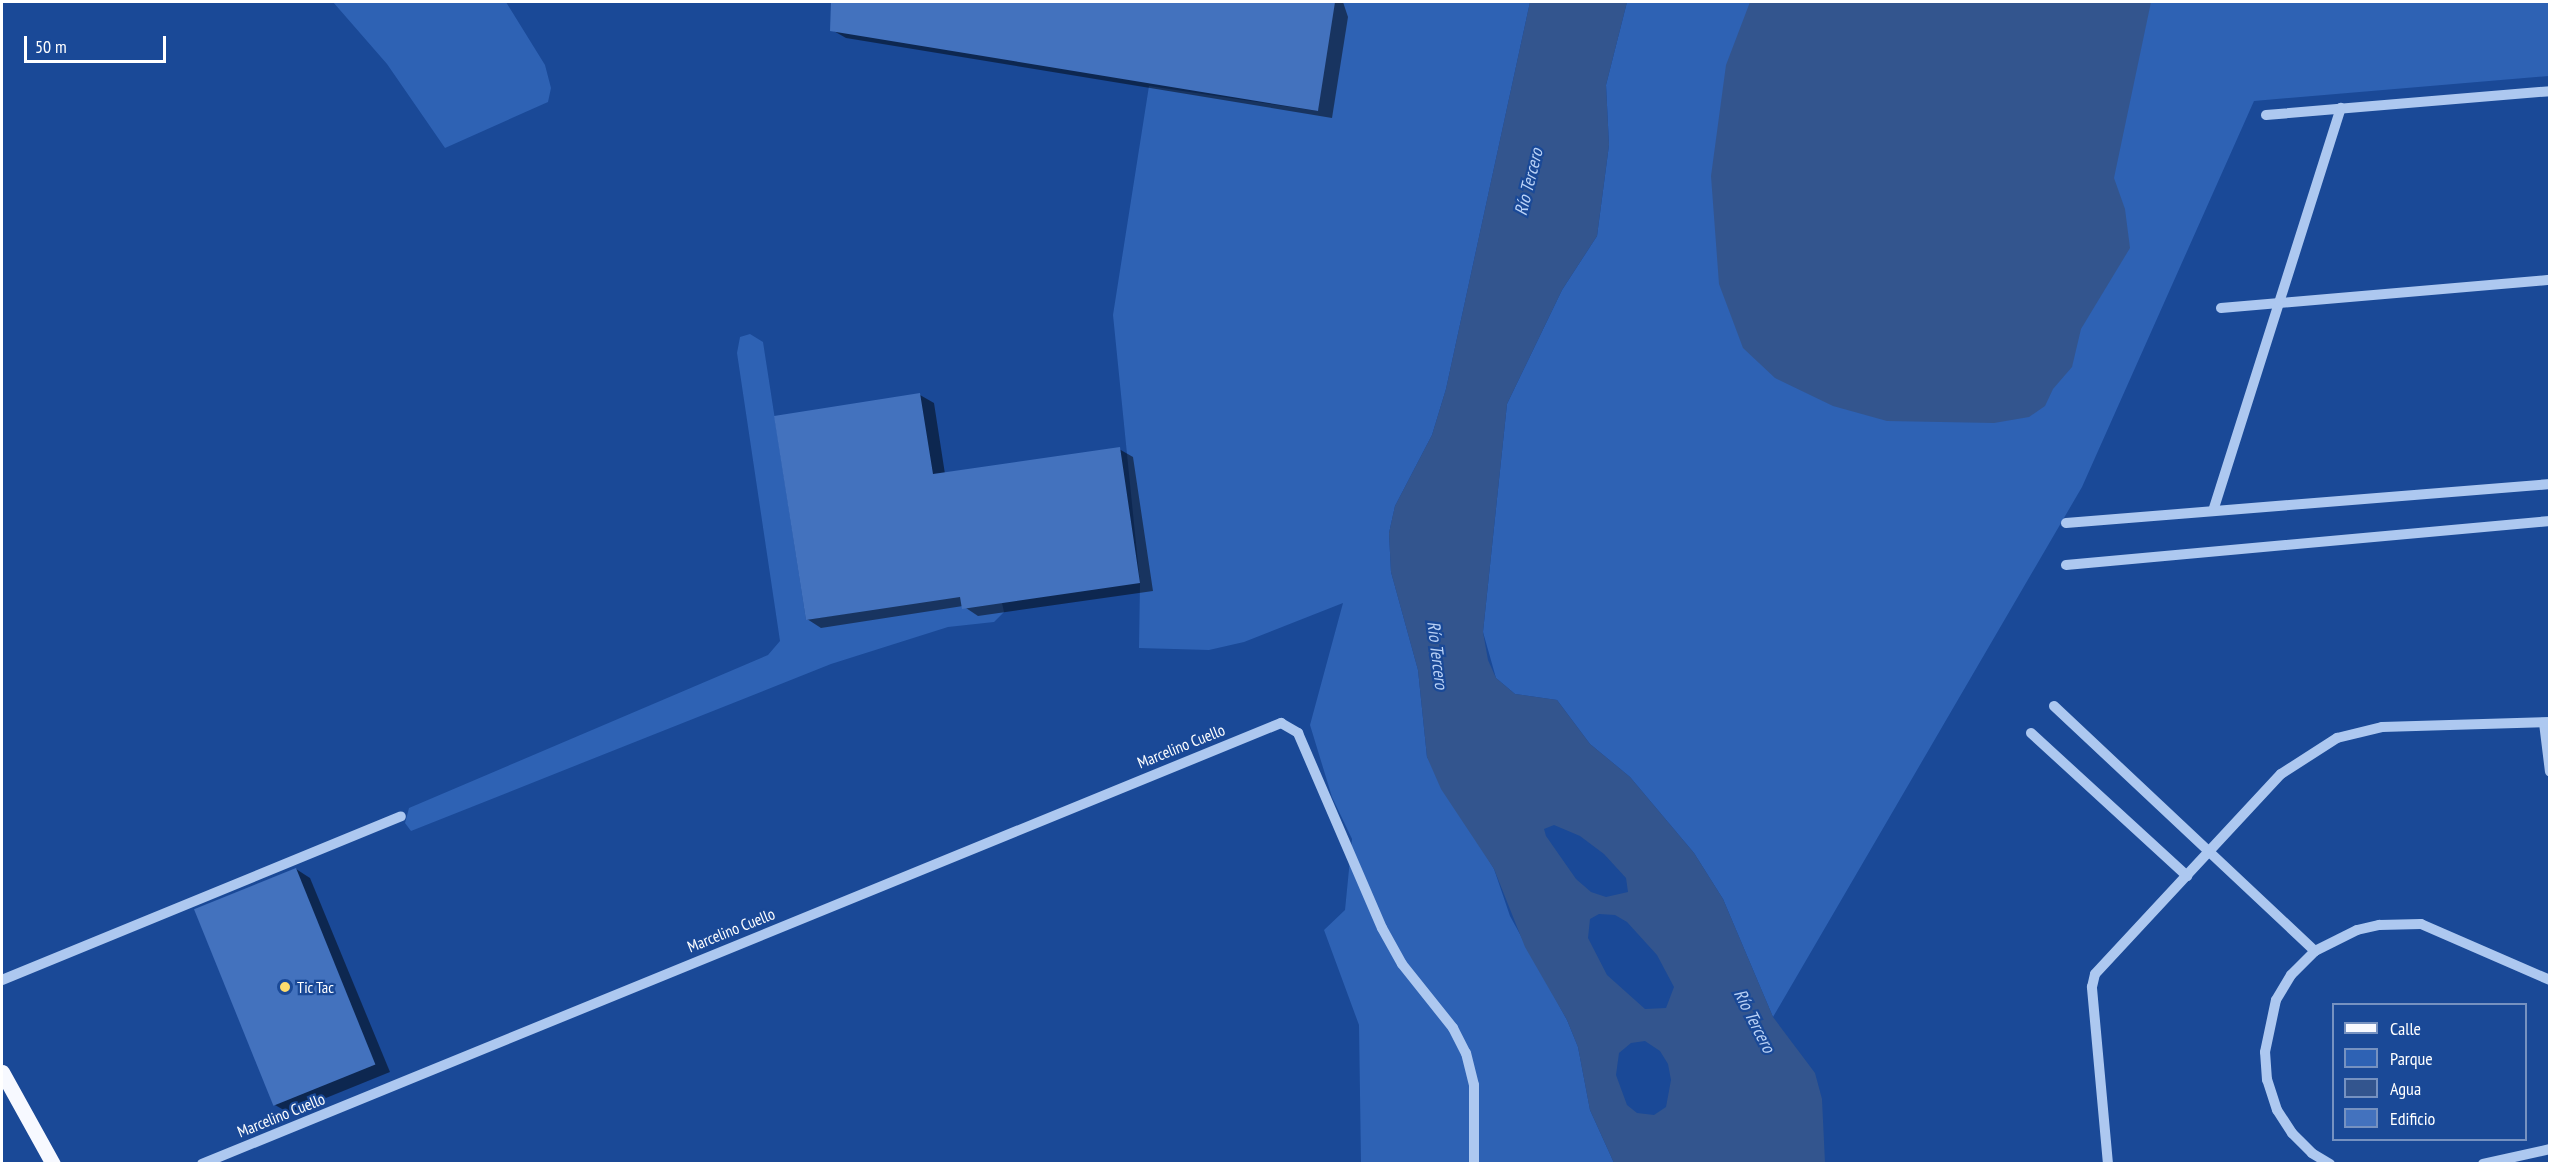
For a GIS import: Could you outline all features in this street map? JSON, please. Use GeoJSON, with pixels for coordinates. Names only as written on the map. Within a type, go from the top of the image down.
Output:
{"type":"FeatureCollection","features":[{"type":"Feature","properties":{"kind":"main road"},"geometry":{"type":"LineString","coordinates":[[2,1072],[53,1164]]}},
{"type":"Feature","properties":{"kind":"street"},"geometry":{"type":"LineString","coordinates":[[2266,114],[2550,91]]}},
{"type":"Feature","properties":{"kind":"street"},"geometry":{"type":"LineString","coordinates":[[2212,511],[2341,108]]}},
{"type":"Feature","properties":{"kind":"street"},"geometry":{"type":"LineString","coordinates":[[2221,308],[2550,280]]}},
{"type":"Feature","properties":{"kind":"street"},"geometry":{"type":"LineString","coordinates":[[2066,523],[2550,484]]}},
{"type":"Feature","properties":{"kind":"street"},"geometry":{"type":"LineString","coordinates":[[2066,565],[2550,521]]}},
{"type":"Feature","properties":{"kind":"street"},"geometry":{"type":"LineString","coordinates":[[2054,706],[2315,951]]}},
{"type":"Feature","properties":{"kind":"street","name":"Marcelino Cuello"},"geometry":{"type":"LineString","coordinates":[[202,1164],[1271,725],[1281,723],[1298,733],[1382,928],[1402,964],[1453,1028],[1466,1053],[1474,1085],[1474,1164]]}},
{"type":"Feature","properties":{"kind":"street"},"geometry":{"type":"LineString","coordinates":[[2108,1164],[2092,987],[2095,974],[2281,774],[2337,738],[2391,727],[2547,723],[2550,772]]}},
{"type":"Feature","properties":{"kind":"street"},"geometry":{"type":"LineString","coordinates":[[2031,733],[2187,876]]}},
{"type":"Feature","properties":{"kind":"street"},"geometry":{"type":"LineString","coordinates":[[2,980],[401,816]]}},
{"type":"Feature","properties":{"kind":"street"},"geometry":{"type":"LineString","coordinates":[[2330,1164],[2312,1153],[2292,1133],[2277,1110],[2266,1071],[2268,1026],[2276,1000],[2291,975],[2315,951],[2357,930],[2379,925],[2421,924],[2550,980]]}},
{"type":"Feature","properties":{"kind":"street"},"geometry":{"type":"LineString","coordinates":[[2483,1164],[2550,1149]]}},
{"type":"Feature","properties":{"kind":"green space"},"geometry":{"type":"Polygon","coordinates":[[[333,2],[506,2],[545,65],[551,88],[548,102],[445,148],[387,64],[333,2]]]}},
{"type":"Feature","properties":{"kind":"green space"},"geometry":{"type":"Polygon","coordinates":[[[1332,2],[1530,2],[1446,389],[1432,435],[1395,506],[1389,533],[1391,572],[1418,670],[1427,757],[1494,869],[1510,916],[1567,1020],[1578,1047],[1590,1110],[1614,1163],[1361,1163],[1359,1025],[1324,930],[1345,910],[1352,839],[1332,797],[1310,725],[1343,603],[1244,642],[1209,650],[1139,648],[1140,583],[1113,315],[1149,86],[1318,111],[1332,2]]]}},
{"type":"Feature","properties":{"kind":"green space"},"geometry":{"type":"Polygon","coordinates":[[[1627,2],[2549,2],[2549,76],[2254,101],[2082,487],[1773,1017],[1723,899],[1694,853],[1630,777],[1590,744],[1557,700],[1515,694],[1496,678],[1483,632],[1507,404],[1562,290],[1597,236],[1609,145],[1606,85],[1627,2]]]}},
{"type":"Feature","properties":{"kind":"green space"},"geometry":{"type":"Polygon","coordinates":[[[750,334],[763,342],[806,620],[960,595],[1002,603],[1004,612],[994,622],[948,627],[831,664],[411,831],[405,823],[409,808],[768,655],[780,641],[737,353],[740,337],[750,334]]]}},
{"type":"Feature","properties":{"kind":"water","name":"Río Tercero"},"geometry":{"type":"Polygon","coordinates":[[[1530,2],[1627,2],[1606,85],[1609,145],[1597,236],[1562,290],[1507,404],[1483,632],[1488,660],[1496,678],[1515,694],[1557,700],[1590,744],[1630,777],[1694,853],[1723,899],[1773,1017],[1815,1073],[1822,1099],[1825,1163],[1614,1163],[1590,1110],[1578,1047],[1567,1020],[1525,947],[1494,869],[1441,789],[1427,757],[1418,670],[1391,572],[1389,533],[1395,506],[1432,435],[1446,389],[1530,2]],[[1554,825],[1544,829],[1546,836],[1576,879],[1591,892],[1606,897],[1628,892],[1626,878],[1604,854],[1580,836],[1554,825]],[[1599,914],[1590,919],[1588,938],[1607,975],[1645,1009],[1666,1008],[1674,987],[1657,955],[1627,922],[1615,915],[1599,914]],[[1645,1041],[1631,1043],[1619,1053],[1616,1075],[1627,1105],[1637,1113],[1654,1115],[1666,1107],[1671,1080],[1668,1064],[1660,1051],[1645,1041]]]}},
{"type":"Feature","properties":{"kind":"water"},"geometry":{"type":"Polygon","coordinates":[[[1750,2],[2151,2],[2114,178],[2125,209],[2130,248],[2081,329],[2072,367],[2053,389],[2045,406],[2029,417],[1994,423],[1887,421],[1833,406],[1775,378],[1743,348],[1719,284],[1711,176],[1726,65],[1750,2]]]}},
{"type":"Feature","properties":{"kind":"building"},"geometry":{"type":"Polygon","coordinates":[[[831,2],[1335,2],[1318,111],[830,31],[831,2]]]}},
{"type":"Feature","properties":{"kind":"building"},"geometry":{"type":"Polygon","coordinates":[[[920,393],[933,474],[1120,447],[1140,583],[962,609],[960,597],[806,620],[774,416],[920,393]]]}},
{"type":"Feature","properties":{"kind":"building","name":"Tic Tac"},"geometry":{"type":"Polygon","coordinates":[[[296,868],[375,1065],[273,1106],[194,909],[296,868]]]}},
{"type":"Feature","properties":{"kind":"place","name":"Tic Tac"},"geometry":{"type":"Point","coordinates":[285,987]}}]}
